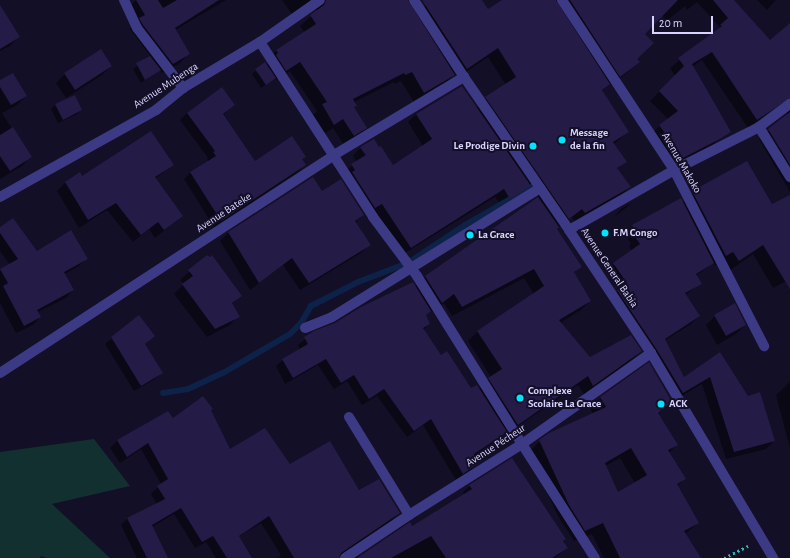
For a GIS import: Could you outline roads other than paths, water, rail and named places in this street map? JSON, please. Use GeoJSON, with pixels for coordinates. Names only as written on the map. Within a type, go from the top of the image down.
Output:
{"type":"FeatureCollection","features":[{"type":"Feature","properties":{"kind":"street"},"geometry":{"type":"LineString","coordinates":[[124,0],[137,28],[183,88]]}},
{"type":"Feature","properties":{"kind":"street","name":"Avenue Mubenga"},"geometry":{"type":"LineString","coordinates":[[0,197],[156,110],[183,88],[260,42],[320,0]]}},
{"type":"Feature","properties":{"kind":"street","name":"Avenue General Babia"},"geometry":{"type":"LineString","coordinates":[[414,0],[464,77],[651,353],[773,558]]}},
{"type":"Feature","properties":{"kind":"street","name":"Avenue Makoko"},"geometry":{"type":"LineString","coordinates":[[562,0],[674,170],[764,346]]}},
{"type":"Feature","properties":{"kind":"street"},"geometry":{"type":"LineString","coordinates":[[260,42],[373,217],[411,268],[595,558]]}},
{"type":"Feature","properties":{"kind":"street","name":"Avenue Bateke"},"geometry":{"type":"LineString","coordinates":[[0,374],[334,155],[464,77]]}},
{"type":"Feature","properties":{"kind":"street"},"geometry":{"type":"LineString","coordinates":[[569,230],[674,170],[759,127],[790,104]]}},
{"type":"Feature","properties":{"kind":"street"},"geometry":{"type":"LineString","coordinates":[[759,127],[790,176]]}},
{"type":"Feature","properties":{"kind":"street"},"geometry":{"type":"LineString","coordinates":[[305,328],[332,317],[540,188]]}},
{"type":"Feature","properties":{"kind":"street","name":"Avenue Pécheur"},"geometry":{"type":"LineString","coordinates":[[348,556],[408,515],[522,444],[651,353]]}},
{"type":"Feature","properties":{"kind":"street"},"geometry":{"type":"LineString","coordinates":[[349,417],[408,515]]}},
{"type":"Feature","properties":{"kind":"waterway"},"geometry":{"type":"LineString","coordinates":[[163,393],[188,389],[223,373],[290,334],[301,323],[311,306],[358,282],[408,263],[465,225],[533,186]]}},
{"type":"Feature","properties":{"kind":"place","name":"Message de la fin"},"geometry":{"type":"Point","coordinates":[562,140]}},
{"type":"Feature","properties":{"kind":"place","name":"Le Prodige Divin"},"geometry":{"type":"Point","coordinates":[533,146]}},
{"type":"Feature","properties":{"kind":"place","name":"F.M Congo"},"geometry":{"type":"Point","coordinates":[605,233]}},
{"type":"Feature","properties":{"kind":"place","name":"La Grace"},"geometry":{"type":"Point","coordinates":[470,235]}},
{"type":"Feature","properties":{"kind":"place","name":"Complexe Scolaire La Grace"},"geometry":{"type":"Point","coordinates":[520,398]}},
{"type":"Feature","properties":{"kind":"place","name":"ACK"},"geometry":{"type":"Point","coordinates":[661,404]}}]}
